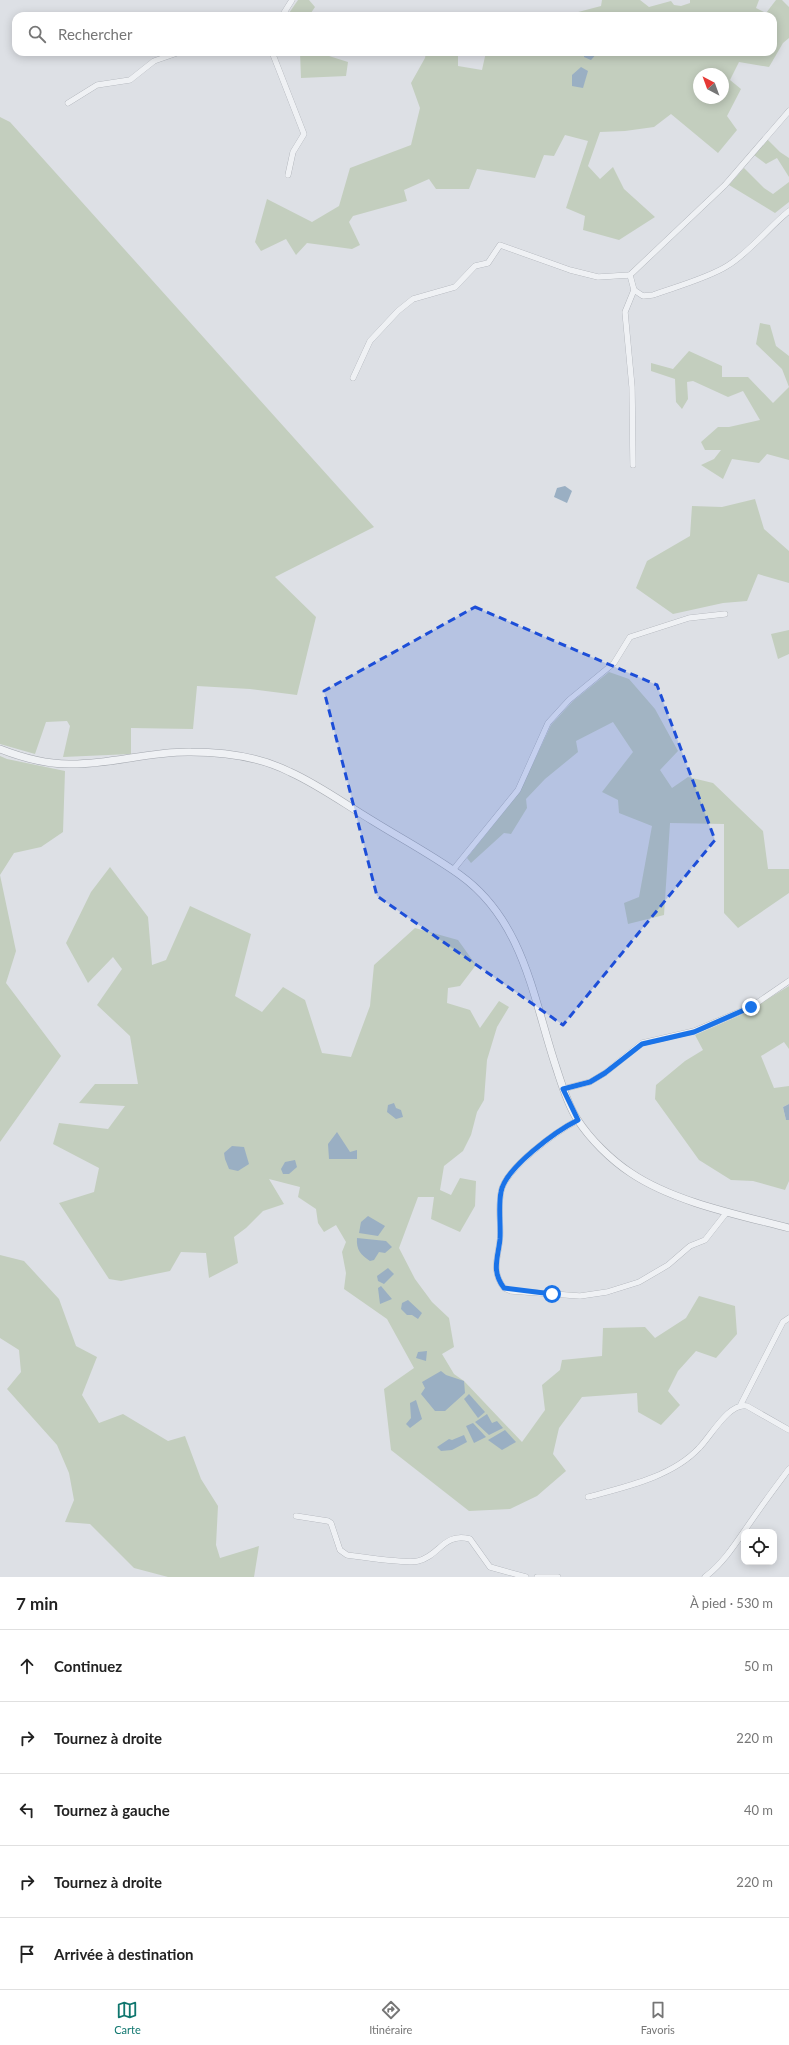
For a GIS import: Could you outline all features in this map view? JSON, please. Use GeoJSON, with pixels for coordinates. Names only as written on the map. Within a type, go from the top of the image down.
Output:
{"type":"FeatureCollection","features":[{"type":"Feature","properties":{"kind":"street"},"geometry":{"type":"LineString","coordinates":[[284,12],[292,0]]}},
{"type":"Feature","properties":{"kind":"street"},"geometry":{"type":"LineString","coordinates":[[68,103],[97,85],[130,80],[154,61],[168,56]]}},
{"type":"Feature","properties":{"kind":"street"},"geometry":{"type":"LineString","coordinates":[[274,56],[304,134],[293,152],[288,175]]}},
{"type":"Feature","properties":{"kind":"street"},"geometry":{"type":"LineString","coordinates":[[353,378],[370,341],[398,311],[413,299],[455,287],[475,266],[488,263],[500,245],[570,270],[591,275],[616,277],[630,275],[725,185],[789,111]]}},
{"type":"Feature","properties":{"kind":"street"},"geometry":{"type":"LineString","coordinates":[[634,290],[643,296],[653,295],[726,267],[738,259],[789,210]]}},
{"type":"Feature","properties":{"kind":"street"},"geometry":{"type":"LineString","coordinates":[[630,275],[634,290],[625,312],[632,387],[633,465]]}},
{"type":"Feature","properties":{"kind":"street"},"geometry":{"type":"LineString","coordinates":[[453,870],[518,790],[548,723],[569,700],[614,663],[630,637],[689,618],[725,614]]}},
{"type":"Feature","properties":{"kind":"street"},"geometry":{"type":"LineString","coordinates":[[0,749],[31,760],[71,764],[167,753],[192,752],[255,759],[292,772],[453,870],[474,886],[508,928],[519,948],[530,977],[546,1037],[563,1089],[578,1120],[617,1162],[630,1173],[668,1192],[727,1212],[789,1228]]}},
{"type":"Feature","properties":{"kind":"street"},"geometry":{"type":"LineString","coordinates":[[563,1089],[590,1082],[605,1073],[642,1044],[694,1032],[751,1007],[789,980]]}},
{"type":"Feature","properties":{"kind":"street"},"geometry":{"type":"LineString","coordinates":[[578,1120],[564,1127],[533,1151],[504,1184],[501,1192],[500,1239],[495,1274],[504,1288],[512,1291],[580,1296],[607,1292],[639,1282],[668,1265],[690,1246],[705,1240],[727,1212]]}},
{"type":"Feature","properties":{"kind":"street"},"geometry":{"type":"LineString","coordinates":[[588,1497],[670,1471],[699,1449],[725,1417],[741,1404],[783,1322],[789,1318]]}},
{"type":"Feature","properties":{"kind":"street"},"geometry":{"type":"LineString","coordinates":[[741,1404],[789,1430]]}},
{"type":"Feature","properties":{"kind":"street"},"geometry":{"type":"LineString","coordinates":[[705,1577],[715,1569],[731,1550],[768,1495],[789,1470]]}},
{"type":"Feature","properties":{"kind":"street"},"geometry":{"type":"LineString","coordinates":[[296,1516],[328,1521],[331,1523],[340,1550],[347,1555],[419,1561],[445,1543],[460,1537],[470,1539],[490,1568],[526,1577]]}},
{"type":"Feature","properties":{"kind":"street"},"geometry":{"type":"LineString","coordinates":[[537,1577],[558,1577]]}},
{"type":"Feature","properties":{"kind":"highlighted area"},"geometry":{"type":"Polygon","coordinates":[[[475,607],[657,685],[715,840],[563,1025],[377,896],[324,691],[475,607]]]}},
{"type":"Feature","properties":{"kind":"green space"},"geometry":{"type":"Polygon","coordinates":[[[298,0],[309,0],[315,7],[312,12],[290,12],[298,0]]]}},
{"type":"Feature","properties":{"kind":"green space"},"geometry":{"type":"Polygon","coordinates":[[[602,0],[640,0],[649,7],[671,1],[674,5],[681,6],[690,3],[690,0],[759,0],[756,8],[764,12],[578,12],[601,6],[602,0]]]}},
{"type":"Feature","properties":{"kind":"green space"},"geometry":{"type":"Polygon","coordinates":[[[776,0],[782,0],[789,7],[789,38],[783,43],[777,53],[777,12],[767,12],[776,0]]]}},
{"type":"Feature","properties":{"kind":"green space"},"geometry":{"type":"Polygon","coordinates":[[[300,56],[329,56],[348,62],[346,76],[301,78],[300,56]]]}},
{"type":"Feature","properties":{"kind":"green space"},"geometry":{"type":"Polygon","coordinates":[[[425,56],[458,56],[458,66],[482,70],[485,56],[775,56],[769,67],[739,62],[730,80],[741,89],[727,116],[737,130],[718,153],[671,114],[654,127],[625,131],[600,132],[588,166],[600,179],[613,167],[624,189],[655,217],[619,240],[583,230],[585,216],[566,208],[588,141],[565,135],[554,156],[544,155],[535,178],[477,169],[469,189],[436,189],[429,179],[404,190],[407,201],[353,216],[349,222],[360,245],[352,249],[307,243],[296,255],[286,239],[261,251],[255,242],[267,199],[312,222],[339,206],[350,168],[411,145],[420,108],[411,83],[425,56]]]}},
{"type":"Feature","properties":{"kind":"green space"},"geometry":{"type":"Polygon","coordinates":[[[0,117],[10,122],[374,527],[275,577],[316,617],[297,695],[250,689],[197,686],[193,729],[131,728],[131,754],[63,757],[70,726],[67,721],[46,722],[35,754],[0,744],[0,117]]]}},
{"type":"Feature","properties":{"kind":"green space"},"geometry":{"type":"Polygon","coordinates":[[[767,139],[780,152],[789,158],[789,177],[777,158],[766,164],[754,155],[767,139]]]}},
{"type":"Feature","properties":{"kind":"green space"},"geometry":{"type":"Polygon","coordinates":[[[744,168],[764,188],[773,194],[789,182],[789,202],[775,213],[729,185],[744,168]]]}},
{"type":"Feature","properties":{"kind":"green space"},"geometry":{"type":"Polygon","coordinates":[[[760,323],[770,325],[776,346],[789,356],[789,387],[782,369],[756,344],[760,323]]]}},
{"type":"Feature","properties":{"kind":"green space"},"geometry":{"type":"Polygon","coordinates":[[[689,351],[722,366],[722,377],[748,377],[773,403],[789,387],[789,460],[767,454],[759,463],[732,459],[723,479],[701,465],[714,459],[721,450],[705,450],[701,442],[718,427],[729,427],[760,420],[743,391],[728,397],[693,381],[687,382],[688,399],[682,409],[676,402],[675,379],[651,371],[651,363],[673,369],[689,351]]]}},
{"type":"Feature","properties":{"kind":"green space"},"geometry":{"type":"Polygon","coordinates":[[[755,499],[764,529],[789,551],[789,583],[758,574],[747,601],[723,603],[673,614],[636,588],[647,561],[690,536],[692,506],[722,507],[755,499]]]}},
{"type":"Feature","properties":{"kind":"green space"},"geometry":{"type":"Polygon","coordinates":[[[789,630],[789,654],[778,659],[771,634],[789,630]]]}},
{"type":"Feature","properties":{"kind":"green space"},"geometry":{"type":"Polygon","coordinates":[[[609,672],[629,679],[655,709],[678,751],[660,770],[672,788],[688,777],[713,783],[763,831],[768,869],[789,869],[789,893],[738,928],[724,913],[724,824],[670,823],[664,915],[628,924],[624,903],[639,897],[652,826],[619,813],[618,800],[602,792],[633,752],[613,722],[576,741],[578,752],[545,779],[526,799],[527,808],[511,834],[504,833],[471,863],[467,858],[520,791],[551,725],[573,701],[609,672]]]}},
{"type":"Feature","properties":{"kind":"green space"},"geometry":{"type":"Polygon","coordinates":[[[0,756],[7,759],[65,771],[63,832],[41,847],[14,853],[0,875],[0,756]]]}},
{"type":"Feature","properties":{"kind":"green space"},"geometry":{"type":"Polygon","coordinates":[[[110,867],[148,917],[152,965],[166,960],[190,906],[251,934],[235,996],[262,1012],[283,987],[305,1000],[322,1053],[351,1057],[370,1006],[374,965],[415,928],[458,940],[476,965],[460,986],[448,988],[447,1003],[470,1010],[480,1028],[499,1001],[509,1007],[497,1027],[487,1060],[484,1100],[477,1112],[471,1135],[463,1151],[444,1166],[440,1190],[451,1195],[460,1178],[476,1181],[475,1206],[460,1232],[431,1219],[434,1197],[418,1197],[399,1248],[415,1279],[432,1302],[449,1318],[454,1347],[442,1354],[454,1374],[464,1381],[522,1442],[545,1410],[542,1385],[560,1370],[562,1360],[602,1356],[603,1328],[645,1327],[655,1338],[686,1318],[699,1296],[735,1306],[737,1334],[716,1358],[696,1351],[678,1371],[668,1391],[680,1405],[661,1425],[638,1412],[637,1393],[582,1397],[559,1428],[553,1454],[566,1471],[537,1496],[510,1509],[469,1511],[391,1450],[384,1389],[414,1368],[387,1319],[344,1289],[346,1273],[342,1252],[346,1242],[336,1225],[324,1232],[318,1223],[316,1209],[298,1197],[300,1187],[269,1179],[284,1204],[263,1211],[246,1228],[234,1237],[238,1263],[209,1278],[206,1253],[181,1252],[170,1271],[121,1281],[109,1279],[59,1203],[94,1192],[99,1168],[53,1144],[59,1123],[108,1129],[125,1106],[79,1103],[95,1084],[138,1084],[130,1036],[97,1005],[122,969],[113,957],[88,983],[66,943],[91,892],[110,867]]]}},
{"type":"Feature","properties":{"kind":"green space"},"geometry":{"type":"Polygon","coordinates":[[[0,875],[16,951],[6,983],[61,1056],[0,1142],[0,875]]]}},
{"type":"Feature","properties":{"kind":"green space"},"geometry":{"type":"Polygon","coordinates":[[[789,986],[789,1049],[784,1042],[761,1056],[774,1088],[789,1086],[789,1104],[783,1107],[786,1120],[789,1120],[789,1181],[785,1190],[753,1181],[731,1180],[699,1160],[655,1099],[656,1085],[685,1061],[703,1050],[695,1035],[743,1014],[789,986]]]}},
{"type":"Feature","properties":{"kind":"green space"},"geometry":{"type":"Polygon","coordinates":[[[0,1255],[24,1261],[59,1299],[76,1346],[97,1357],[82,1395],[99,1423],[123,1414],[168,1441],[185,1436],[201,1479],[218,1506],[216,1545],[220,1558],[259,1546],[254,1577],[168,1577],[134,1568],[90,1524],[65,1522],[74,1500],[69,1473],[57,1445],[7,1389],[21,1372],[19,1350],[0,1338],[0,1255]]]}},
{"type":"Feature","properties":{"kind":"water"},"geometry":{"type":"Polygon","coordinates":[[[584,56],[594,56],[591,60],[584,56]]]}},
{"type":"Feature","properties":{"kind":"water"},"geometry":{"type":"Polygon","coordinates":[[[581,67],[588,71],[583,88],[572,86],[572,75],[581,67]]]}},
{"type":"Feature","properties":{"kind":"water"},"geometry":{"type":"Polygon","coordinates":[[[565,486],[572,491],[567,503],[554,497],[557,488],[565,486]]]}},
{"type":"Feature","properties":{"kind":"water"},"geometry":{"type":"Polygon","coordinates":[[[394,1103],[396,1108],[401,1110],[403,1117],[396,1119],[387,1112],[388,1105],[394,1103]]]}},
{"type":"Feature","properties":{"kind":"water"},"geometry":{"type":"Polygon","coordinates":[[[789,1104],[789,1120],[786,1120],[783,1107],[789,1104]]]}},
{"type":"Feature","properties":{"kind":"water"},"geometry":{"type":"Polygon","coordinates":[[[337,1132],[350,1152],[357,1150],[357,1159],[329,1159],[328,1144],[337,1132]]]}},
{"type":"Feature","properties":{"kind":"water"},"geometry":{"type":"Polygon","coordinates":[[[232,1146],[244,1147],[249,1164],[238,1171],[229,1169],[225,1159],[224,1153],[232,1146]]]}},
{"type":"Feature","properties":{"kind":"water"},"geometry":{"type":"Polygon","coordinates":[[[295,1160],[297,1167],[289,1174],[283,1174],[281,1169],[285,1162],[295,1160]]]}},
{"type":"Feature","properties":{"kind":"water"},"geometry":{"type":"Polygon","coordinates":[[[368,1216],[385,1226],[378,1236],[359,1233],[361,1222],[368,1216]]]}},
{"type":"Feature","properties":{"kind":"water"},"geometry":{"type":"Polygon","coordinates":[[[357,1238],[386,1241],[392,1247],[385,1253],[379,1252],[374,1260],[370,1261],[360,1252],[357,1246],[357,1238]]]}},
{"type":"Feature","properties":{"kind":"water"},"geometry":{"type":"Polygon","coordinates":[[[388,1268],[394,1274],[384,1284],[378,1281],[377,1276],[388,1268]]]}},
{"type":"Feature","properties":{"kind":"water"},"geometry":{"type":"Polygon","coordinates":[[[381,1286],[392,1299],[380,1304],[378,1288],[381,1286]]]}},
{"type":"Feature","properties":{"kind":"water"},"geometry":{"type":"Polygon","coordinates":[[[408,1300],[422,1313],[418,1319],[412,1315],[407,1315],[401,1309],[402,1303],[408,1300]]]}},
{"type":"Feature","properties":{"kind":"water"},"geometry":{"type":"Polygon","coordinates":[[[427,1351],[426,1361],[416,1358],[418,1352],[427,1351]]]}},
{"type":"Feature","properties":{"kind":"water"},"geometry":{"type":"Polygon","coordinates":[[[441,1371],[446,1375],[464,1381],[465,1393],[445,1411],[435,1411],[421,1394],[425,1388],[422,1382],[441,1371]]]}},
{"type":"Feature","properties":{"kind":"water"},"geometry":{"type":"Polygon","coordinates":[[[469,1394],[485,1412],[478,1418],[464,1399],[469,1394]]]}},
{"type":"Feature","properties":{"kind":"water"},"geometry":{"type":"Polygon","coordinates":[[[416,1400],[422,1419],[410,1428],[406,1424],[411,1418],[410,1403],[416,1400]]]}},
{"type":"Feature","properties":{"kind":"water"},"geometry":{"type":"Polygon","coordinates":[[[487,1414],[492,1423],[497,1421],[503,1428],[489,1435],[475,1422],[487,1414]]]}},
{"type":"Feature","properties":{"kind":"water"},"geometry":{"type":"Polygon","coordinates":[[[473,1423],[486,1437],[474,1443],[466,1426],[473,1423]]]}},
{"type":"Feature","properties":{"kind":"water"},"geometry":{"type":"Polygon","coordinates":[[[505,1430],[516,1442],[502,1450],[488,1440],[505,1430]]]}},
{"type":"Feature","properties":{"kind":"water"},"geometry":{"type":"Polygon","coordinates":[[[464,1435],[467,1442],[452,1450],[441,1451],[437,1447],[449,1439],[452,1440],[464,1435]]]}},
{"type":"Feature","properties":{"kind":"route"},"geometry":{"type":"LineString","coordinates":[[552,1294],[512,1291],[504,1288],[495,1274],[500,1239],[501,1192],[504,1184],[513,1171],[533,1151],[564,1127],[578,1120],[563,1089],[590,1082],[605,1073],[635,1048],[648,1041],[694,1032],[751,1007]]}}]}
